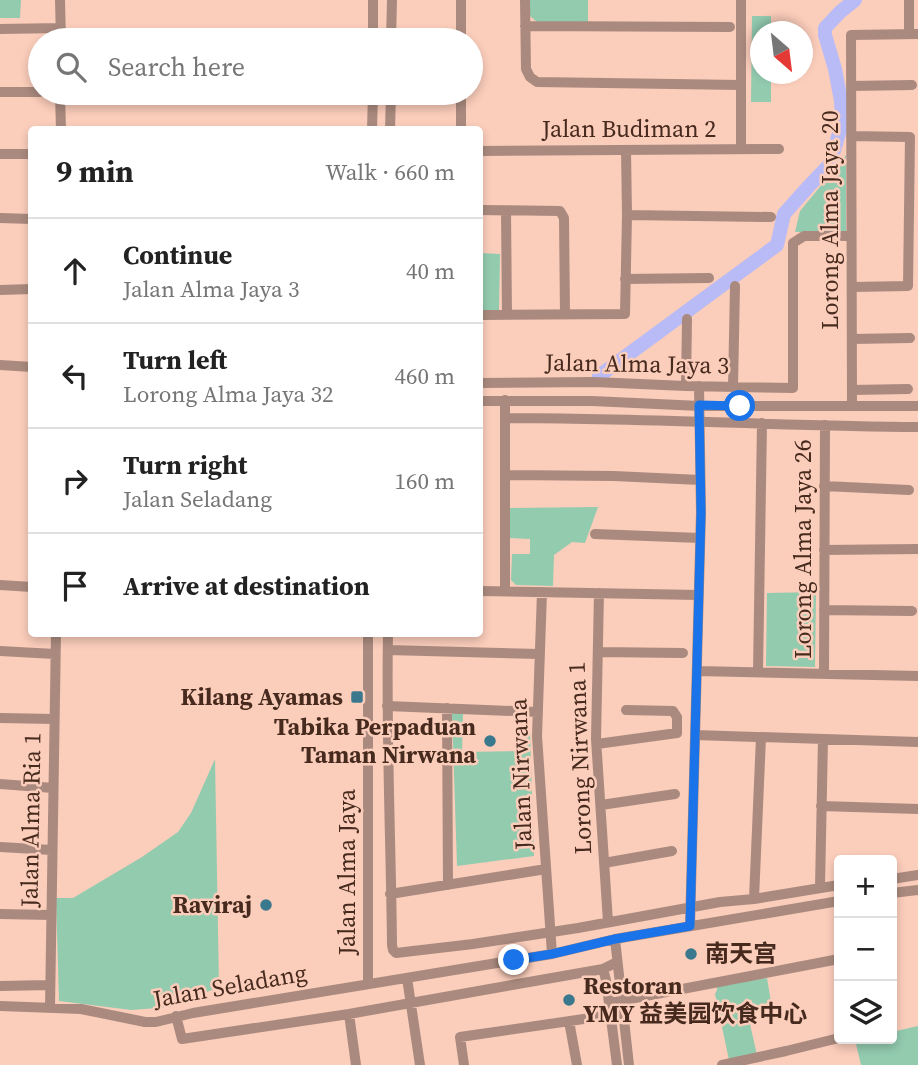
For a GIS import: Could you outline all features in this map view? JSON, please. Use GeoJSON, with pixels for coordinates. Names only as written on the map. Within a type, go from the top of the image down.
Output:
{"type":"FeatureCollection","features":[{"type":"Feature","properties":{"kind":"street"},"geometry":{"type":"LineString","coordinates":[[61,0],[61,28]]}},
{"type":"Feature","properties":{"kind":"street"},"geometry":{"type":"LineString","coordinates":[[373,0],[373,28]]}},
{"type":"Feature","properties":{"kind":"street"},"geometry":{"type":"LineString","coordinates":[[391,28],[392,0]]}},
{"type":"Feature","properties":{"kind":"street"},"geometry":{"type":"LineString","coordinates":[[461,0],[461,28]]}},
{"type":"Feature","properties":{"kind":"street"},"geometry":{"type":"LineString","coordinates":[[525,0],[526,69],[530,77],[537,82],[741,85]]}},
{"type":"Feature","properties":{"kind":"street"},"geometry":{"type":"LineString","coordinates":[[741,0],[741,149]]}},
{"type":"Feature","properties":{"kind":"street"},"geometry":{"type":"LineString","coordinates":[[908,0],[914,34]]}},
{"type":"Feature","properties":{"kind":"street"},"geometry":{"type":"LineString","coordinates":[[525,26],[730,27]]}},
{"type":"Feature","properties":{"kind":"street"},"geometry":{"type":"LineString","coordinates":[[0,29],[28,29]]}},
{"type":"Feature","properties":{"kind":"street","name":"Lorong Alma Jaya 20"},"geometry":{"type":"LineString","coordinates":[[852,406],[851,35],[914,34]]}},
{"type":"Feature","properties":{"kind":"street"},"geometry":{"type":"LineString","coordinates":[[851,86],[912,85]]}},
{"type":"Feature","properties":{"kind":"street"},"geometry":{"type":"LineString","coordinates":[[0,92],[28,92]]}},
{"type":"Feature","properties":{"kind":"street"},"geometry":{"type":"LineString","coordinates":[[60,105],[61,126]]}},
{"type":"Feature","properties":{"kind":"street"},"geometry":{"type":"LineString","coordinates":[[372,126],[373,105]]}},
{"type":"Feature","properties":{"kind":"street"},"geometry":{"type":"LineString","coordinates":[[390,126],[391,105]]}},
{"type":"Feature","properties":{"kind":"street"},"geometry":{"type":"LineString","coordinates":[[461,105],[461,126]]}},
{"type":"Feature","properties":{"kind":"street"},"geometry":{"type":"LineString","coordinates":[[851,136],[910,137],[908,286],[852,287]]}},
{"type":"Feature","properties":{"kind":"street","name":"Jalan Budiman 2"},"geometry":{"type":"LineString","coordinates":[[483,151],[779,149]]}},
{"type":"Feature","properties":{"kind":"street"},"geometry":{"type":"LineString","coordinates":[[483,315],[625,314],[626,150]]}},
{"type":"Feature","properties":{"kind":"street"},"geometry":{"type":"LineString","coordinates":[[0,154],[28,154]]}},
{"type":"Feature","properties":{"kind":"street"},"geometry":{"type":"LineString","coordinates":[[483,210],[561,211],[564,218],[565,314]]}},
{"type":"Feature","properties":{"kind":"street"},"geometry":{"type":"LineString","coordinates":[[506,211],[507,315]]}},
{"type":"Feature","properties":{"kind":"street"},"geometry":{"type":"LineString","coordinates":[[627,215],[771,217]]}},
{"type":"Feature","properties":{"kind":"street"},"geometry":{"type":"LineString","coordinates":[[0,218],[28,219]]}},
{"type":"Feature","properties":{"kind":"street","name":"Jalan Alma Jaya 3"},"geometry":{"type":"LineString","coordinates":[[483,383],[594,382],[793,388],[793,243],[804,236],[851,236]]}},
{"type":"Feature","properties":{"kind":"street"},"geometry":{"type":"LineString","coordinates":[[625,279],[709,278]]}},
{"type":"Feature","properties":{"kind":"street"},"geometry":{"type":"LineString","coordinates":[[733,387],[735,286]]}},
{"type":"Feature","properties":{"kind":"street"},"geometry":{"type":"LineString","coordinates":[[0,290],[28,289]]}},
{"type":"Feature","properties":{"kind":"street"},"geometry":{"type":"LineString","coordinates":[[686,386],[687,319]]}},
{"type":"Feature","properties":{"kind":"street"},"geometry":{"type":"LineString","coordinates":[[852,339],[910,338]]}},
{"type":"Feature","properties":{"kind":"street"},"geometry":{"type":"LineString","coordinates":[[0,365],[28,367]]}},
{"type":"Feature","properties":{"kind":"street"},"geometry":{"type":"LineString","coordinates":[[592,401],[594,382]]}},
{"type":"Feature","properties":{"kind":"street"},"geometry":{"type":"LineString","coordinates":[[690,926],[700,538],[699,386]]}},
{"type":"Feature","properties":{"kind":"street"},"geometry":{"type":"LineString","coordinates":[[852,390],[908,389]]}},
{"type":"Feature","properties":{"kind":"street"},"geometry":{"type":"LineString","coordinates":[[505,400],[505,591]]}},
{"type":"Feature","properties":{"kind":"street","name":"Jalan Alma Jaya 3"},"geometry":{"type":"LineString","coordinates":[[483,401],[918,406]]}},
{"type":"Feature","properties":{"kind":"street"},"geometry":{"type":"LineString","coordinates":[[505,418],[610,418],[700,423],[918,427]]}},
{"type":"Feature","properties":{"kind":"street"},"geometry":{"type":"LineString","coordinates":[[758,673],[762,424]]}},
{"type":"Feature","properties":{"kind":"street","name":"Lorong Alma Jaya 26"},"geometry":{"type":"LineString","coordinates":[[824,674],[825,425]]}},
{"type":"Feature","properties":{"kind":"street"},"geometry":{"type":"LineString","coordinates":[[505,475],[700,480]]}},
{"type":"Feature","properties":{"kind":"street"},"geometry":{"type":"LineString","coordinates":[[824,486],[909,489]]}},
{"type":"Feature","properties":{"kind":"street"},"geometry":{"type":"LineString","coordinates":[[595,534],[700,538]]}},
{"type":"Feature","properties":{"kind":"street"},"geometry":{"type":"LineString","coordinates":[[824,550],[913,549]]}},
{"type":"Feature","properties":{"kind":"street"},"geometry":{"type":"LineString","coordinates":[[0,585],[28,587]]}},
{"type":"Feature","properties":{"kind":"street"},"geometry":{"type":"LineString","coordinates":[[483,591],[698,596]]}},
{"type":"Feature","properties":{"kind":"street","name":"Jalan Nirwana"},"geometry":{"type":"LineString","coordinates":[[542,592],[537,736],[552,954]]}},
{"type":"Feature","properties":{"kind":"street","name":"Lorong Nirwana 1"},"geometry":{"type":"LineString","coordinates":[[598,593],[597,744],[608,922]]}},
{"type":"Feature","properties":{"kind":"street"},"geometry":{"type":"LineString","coordinates":[[824,610],[912,611]]}},
{"type":"Feature","properties":{"kind":"street","name":"Jalan Alma Ria 1"},"geometry":{"type":"LineString","coordinates":[[50,1007],[56,637]]}},
{"type":"Feature","properties":{"kind":"street","name":"Jalan Alma Jaya"},"geometry":{"type":"LineString","coordinates":[[368,637],[368,985]]}},
{"type":"Feature","properties":{"kind":"street"},"geometry":{"type":"LineString","coordinates":[[388,637],[390,894],[392,945],[396,953],[551,932],[720,902],[834,886]]}},
{"type":"Feature","properties":{"kind":"street"},"geometry":{"type":"LineString","coordinates":[[387,650],[540,654]]}},
{"type":"Feature","properties":{"kind":"street"},"geometry":{"type":"LineString","coordinates":[[0,651],[55,654]]}},
{"type":"Feature","properties":{"kind":"street"},"geometry":{"type":"LineString","coordinates":[[597,652],[683,653]]}},
{"type":"Feature","properties":{"kind":"street"},"geometry":{"type":"LineString","coordinates":[[697,671],[918,676]]}},
{"type":"Feature","properties":{"kind":"street"},"geometry":{"type":"LineString","coordinates":[[387,706],[538,712]]}},
{"type":"Feature","properties":{"kind":"street"},"geometry":{"type":"LineString","coordinates":[[447,708],[448,885]]}},
{"type":"Feature","properties":{"kind":"street"},"geometry":{"type":"LineString","coordinates":[[597,744],[677,733],[677,717],[673,711],[626,710]]}},
{"type":"Feature","properties":{"kind":"street"},"geometry":{"type":"LineString","coordinates":[[0,718],[54,719]]}},
{"type":"Feature","properties":{"kind":"street"},"geometry":{"type":"LineString","coordinates":[[695,735],[918,742]]}},
{"type":"Feature","properties":{"kind":"street"},"geometry":{"type":"LineString","coordinates":[[754,899],[761,737]]}},
{"type":"Feature","properties":{"kind":"street"},"geometry":{"type":"LineString","coordinates":[[820,887],[823,739]]}},
{"type":"Feature","properties":{"kind":"street"},"geometry":{"type":"LineString","coordinates":[[0,784],[53,788]]}},
{"type":"Feature","properties":{"kind":"street"},"geometry":{"type":"LineString","coordinates":[[601,805],[675,794]]}},
{"type":"Feature","properties":{"kind":"street"},"geometry":{"type":"LineString","coordinates":[[821,806],[918,809]]}},
{"type":"Feature","properties":{"kind":"street"},"geometry":{"type":"LineString","coordinates":[[0,847],[52,850]]}},
{"type":"Feature","properties":{"kind":"street"},"geometry":{"type":"LineString","coordinates":[[604,863],[671,851]]}},
{"type":"Feature","properties":{"kind":"street"},"geometry":{"type":"LineString","coordinates":[[390,894],[546,869]]}},
{"type":"Feature","properties":{"kind":"street"},"geometry":{"type":"LineString","coordinates":[[897,877],[918,875]]}},
{"type":"Feature","properties":{"kind":"street"},"geometry":{"type":"LineString","coordinates":[[897,892],[918,890]]}},
{"type":"Feature","properties":{"kind":"street","name":"Jalan Seladang"},"geometry":{"type":"LineString","coordinates":[[0,1006],[81,1009],[156,1022],[176,1016],[552,954],[615,939],[834,902]]}},
{"type":"Feature","properties":{"kind":"street"},"geometry":{"type":"LineString","coordinates":[[0,914],[51,915]]}},
{"type":"Feature","properties":{"kind":"street"},"geometry":{"type":"LineString","coordinates":[[615,939],[629,1065]]}},
{"type":"Feature","properties":{"kind":"street"},"geometry":{"type":"LineString","coordinates":[[464,1065],[460,1037],[569,1021],[610,1009],[622,1001],[834,960]]}},
{"type":"Feature","properties":{"kind":"street"},"geometry":{"type":"LineString","coordinates":[[176,1016],[182,1039],[349,1014],[603,969],[617,962]]}},
{"type":"Feature","properties":{"kind":"street"},"geometry":{"type":"LineString","coordinates":[[603,969],[607,980],[617,1065]]}},
{"type":"Feature","properties":{"kind":"street"},"geometry":{"type":"LineString","coordinates":[[407,978],[420,1065]]}},
{"type":"Feature","properties":{"kind":"street"},"geometry":{"type":"LineString","coordinates":[[0,986],[50,985]]}},
{"type":"Feature","properties":{"kind":"street"},"geometry":{"type":"LineString","coordinates":[[349,1014],[356,1065]]}},
{"type":"Feature","properties":{"kind":"street"},"geometry":{"type":"LineString","coordinates":[[569,1021],[577,1065]]}},
{"type":"Feature","properties":{"kind":"street"},"geometry":{"type":"LineString","coordinates":[[723,1065],[834,1039]]}},
{"type":"Feature","properties":{"kind":"green space"},"geometry":{"type":"Polygon","coordinates":[[[0,0],[21,0],[20,18],[0,18],[0,0]]]}},
{"type":"Feature","properties":{"kind":"green space"},"geometry":{"type":"Polygon","coordinates":[[[530,0],[588,0],[588,22],[537,22],[530,16],[530,0]]]}},
{"type":"Feature","properties":{"kind":"green space"},"geometry":{"type":"Polygon","coordinates":[[[752,16],[771,16],[771,21],[752,21],[752,16]]]}},
{"type":"Feature","properties":{"kind":"green space"},"geometry":{"type":"Polygon","coordinates":[[[751,84],[771,84],[771,102],[751,102],[751,84]]]}},
{"type":"Feature","properties":{"kind":"green space"},"geometry":{"type":"Polygon","coordinates":[[[846,155],[846,232],[795,232],[800,211],[846,155]]]}},
{"type":"Feature","properties":{"kind":"green space"},"geometry":{"type":"Polygon","coordinates":[[[483,253],[500,254],[499,310],[483,310],[483,253]]]}},
{"type":"Feature","properties":{"kind":"green space"},"geometry":{"type":"Polygon","coordinates":[[[598,507],[585,543],[572,542],[554,555],[553,586],[516,585],[511,580],[512,554],[530,554],[530,539],[509,538],[508,508],[598,507]]]}},
{"type":"Feature","properties":{"kind":"green space"},"geometry":{"type":"Polygon","coordinates":[[[816,592],[815,667],[766,666],[767,593],[816,592]]]}},
{"type":"Feature","properties":{"kind":"green space"},"geometry":{"type":"Polygon","coordinates":[[[452,712],[463,713],[462,752],[518,751],[518,731],[530,731],[534,856],[457,866],[452,712]]]}},
{"type":"Feature","properties":{"kind":"green space"},"geometry":{"type":"Polygon","coordinates":[[[215,759],[219,987],[171,1007],[131,1010],[59,1001],[56,898],[73,898],[178,832],[191,813],[215,759]]]}},
{"type":"Feature","properties":{"kind":"green space"},"geometry":{"type":"Polygon","coordinates":[[[767,978],[772,1008],[748,1015],[757,1055],[729,1060],[715,994],[717,986],[767,978]]]}},
{"type":"Feature","properties":{"kind":"green space"},"geometry":{"type":"Polygon","coordinates":[[[918,1026],[918,1065],[861,1065],[856,1044],[897,1044],[897,1031],[918,1026]]]}},
{"type":"Feature","properties":{"kind":"waterway"},"geometry":{"type":"LineString","coordinates":[[599,376],[777,245],[784,214],[830,164],[842,123],[841,101],[825,28],[855,0]]}},
{"type":"Feature","properties":{"kind":"place","name":"Kilang Ayamas"},"geometry":{"type":"Point","coordinates":[357,697]}},
{"type":"Feature","properties":{"kind":"place","name":"Tabika Perpaduan Taman Nirwana"},"geometry":{"type":"Point","coordinates":[490,741]}},
{"type":"Feature","properties":{"kind":"place","name":"Raviraj"},"geometry":{"type":"Point","coordinates":[266,905]}},
{"type":"Feature","properties":{"kind":"place","name":"南天宫"},"geometry":{"type":"Point","coordinates":[691,954]}},
{"type":"Feature","properties":{"kind":"place","name":"Restoran YMY 益美园饮食中心"},"geometry":{"type":"Point","coordinates":[569,1000]}},
{"type":"Feature","properties":{"kind":"route"},"geometry":{"type":"LineString","coordinates":[[514,960],[690,926],[701,512],[699,405],[740,406]]}}]}
